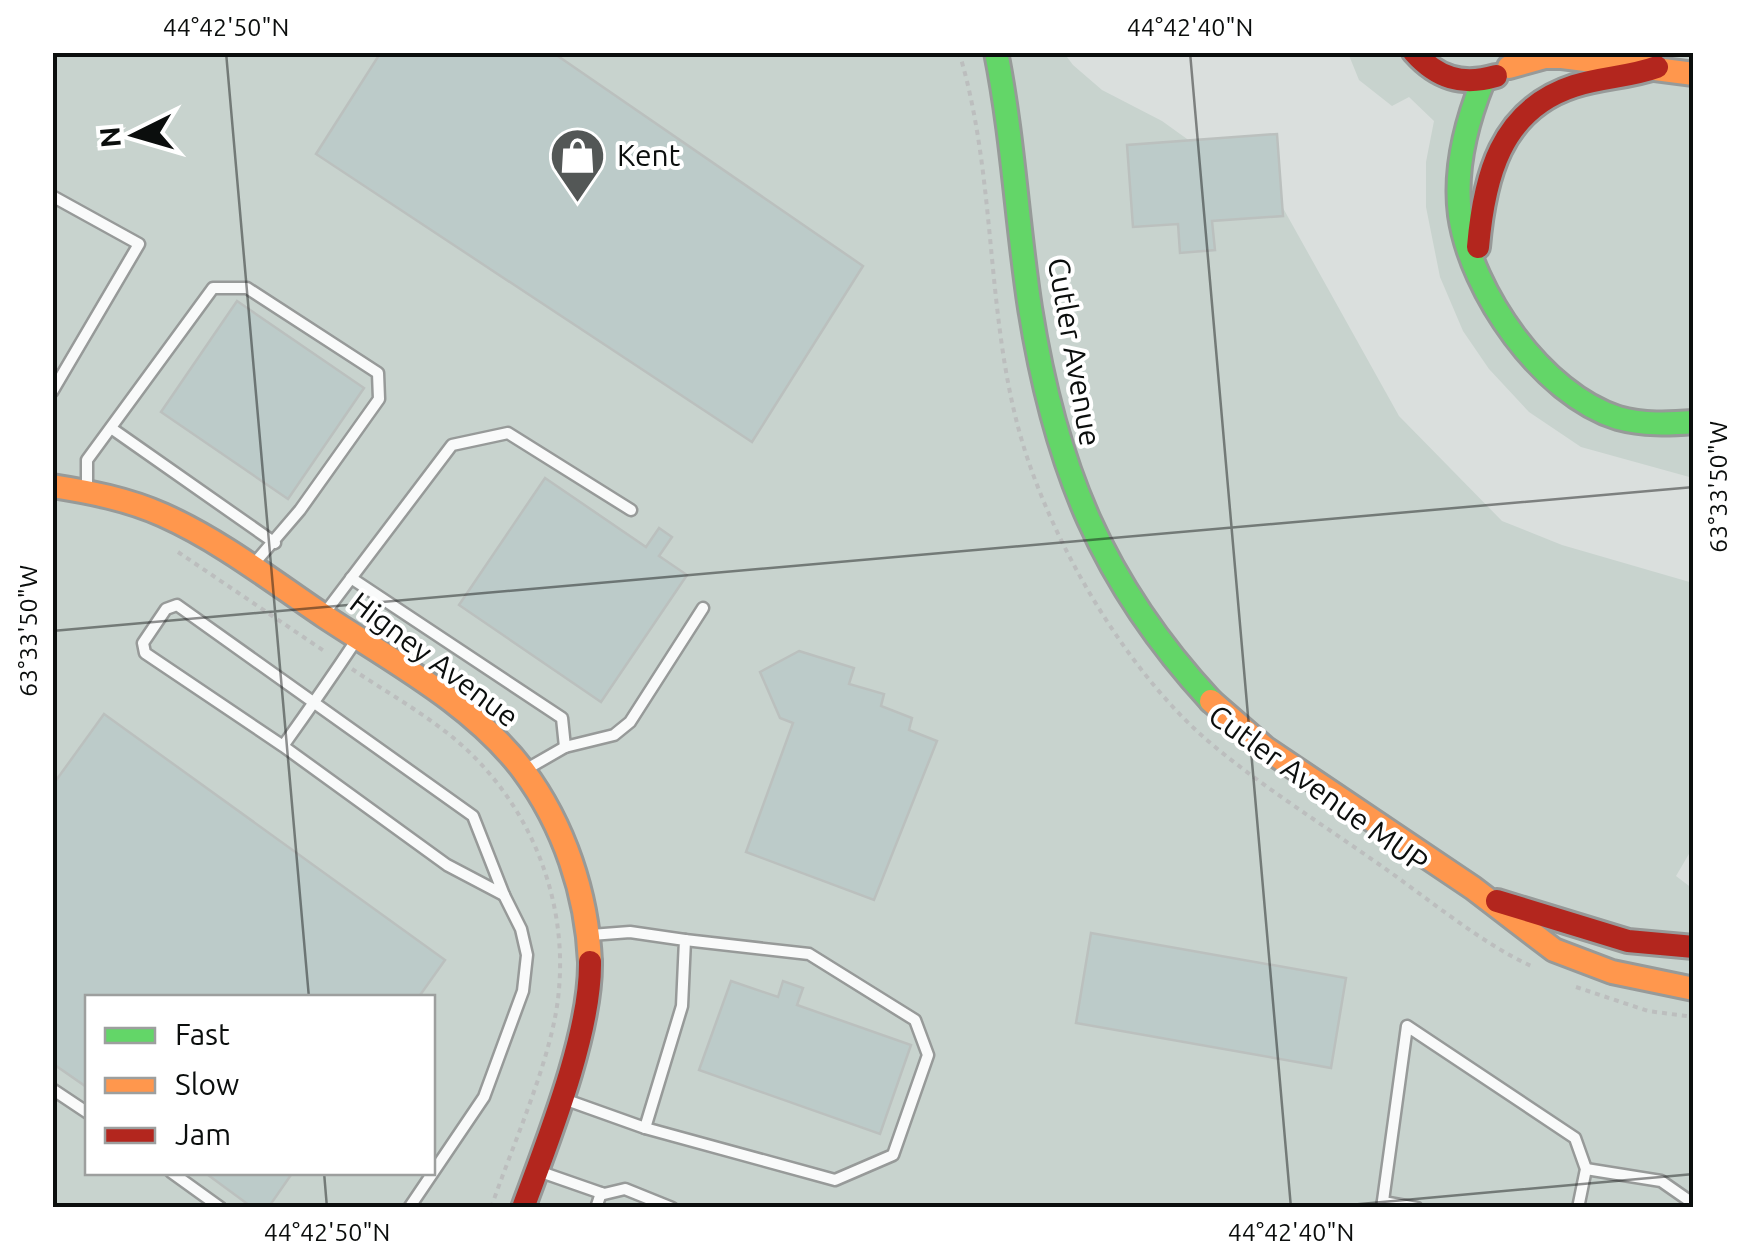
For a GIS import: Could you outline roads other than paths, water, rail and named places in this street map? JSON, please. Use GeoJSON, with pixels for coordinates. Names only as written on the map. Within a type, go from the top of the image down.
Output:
{"type":"FeatureCollection","features":[{"type":"Feature","properties":{"kind":"street","name":"Cutler Avenue"},"geometry":{"type":"LineString","coordinates":[[996,52],[1010,113],[1029,305],[1048,410],[1071,485],[1106,563],[1142,619],[1182,670],[1263,746],[1486,898],[1538,940],[1580,961],[1635,979],[1694,989]]}},
{"type":"Feature","properties":{"kind":"street"},"geometry":{"type":"LineString","coordinates":[[1414,52],[1443,78],[1462,82],[1482,81],[1515,60],[1545,57],[1694,74]]}},
{"type":"Feature","properties":{"kind":"street"},"geometry":{"type":"LineString","coordinates":[[1622,52],[1657,67]]}},
{"type":"Feature","properties":{"kind":"street"},"geometry":{"type":"LineString","coordinates":[[1476,268],[1480,202],[1487,171],[1502,138],[1527,112],[1554,94],[1572,86],[1657,67]]}},
{"type":"Feature","properties":{"kind":"street"},"geometry":{"type":"LineString","coordinates":[[1482,81],[1464,130],[1458,172],[1461,219],[1493,306],[1522,349],[1549,378],[1600,412],[1634,422],[1694,422]]}},
{"type":"Feature","properties":{"kind":"street","name":"Higney Avenue"},"geometry":{"type":"LineString","coordinates":[[52,486],[86,489],[142,504],[204,534],[423,682],[494,738],[524,770],[552,816],[568,854],[582,898],[590,976],[584,1017],[523,1208]]}},
{"type":"Feature","properties":{"kind":"street","name":"Cutler Avenue"},"geometry":{"type":"LineString","coordinates":[[1486,898],[1628,940],[1694,947]]}},
{"type":"Feature","properties":{"kind":"lane"},"geometry":{"type":"LineString","coordinates":[[52,196],[139,244],[52,392]]}},
{"type":"Feature","properties":{"kind":"lane"},"geometry":{"type":"LineString","coordinates":[[86,489],[87,460],[213,288],[247,288],[378,373],[379,398],[274,543],[266,546],[252,566]]}},
{"type":"Feature","properties":{"kind":"lane"},"geometry":{"type":"LineString","coordinates":[[111,428],[274,543]]}},
{"type":"Feature","properties":{"kind":"lane"},"geometry":{"type":"LineString","coordinates":[[323,615],[452,445],[508,432],[631,510]]}},
{"type":"Feature","properties":{"kind":"lane"},"geometry":{"type":"LineString","coordinates":[[351,578],[562,718],[565,748]]}},
{"type":"Feature","properties":{"kind":"lane"},"geometry":{"type":"LineString","coordinates":[[435,1169],[484,1096],[523,991],[527,955],[521,929],[472,816],[177,605],[166,610],[143,644],[145,652],[447,865],[504,895]]}},
{"type":"Feature","properties":{"kind":"lane"},"geometry":{"type":"LineString","coordinates":[[524,770],[565,748],[614,735],[630,722],[703,608]]}},
{"type":"Feature","properties":{"kind":"lane"},"geometry":{"type":"LineString","coordinates":[[283,746],[358,638]]}},
{"type":"Feature","properties":{"kind":"lane"},"geometry":{"type":"LineString","coordinates":[[560,1097],[645,1128],[836,1180],[893,1155],[928,1055],[916,1020],[809,954],[630,932],[588,935]]}},
{"type":"Feature","properties":{"kind":"lane"},"geometry":{"type":"LineString","coordinates":[[645,1128],[682,1006],[686,940]]}},
{"type":"Feature","properties":{"kind":"lane"},"geometry":{"type":"LineString","coordinates":[[1416,1208],[1383,1205],[1407,1026],[1576,1138],[1586,1169],[1578,1208]]}},
{"type":"Feature","properties":{"kind":"lane"},"geometry":{"type":"LineString","coordinates":[[52,1089],[85,1112]]}},
{"type":"Feature","properties":{"kind":"lane"},"geometry":{"type":"LineString","coordinates":[[1586,1169],[1661,1181],[1694,1204]]}},
{"type":"Feature","properties":{"kind":"lane"},"geometry":{"type":"LineString","coordinates":[[537,1171],[602,1194],[625,1189],[672,1208]]}},
{"type":"Feature","properties":{"kind":"lane"},"geometry":{"type":"LineString","coordinates":[[175,1175],[220,1208]]}},
{"type":"Feature","properties":{"kind":"lane"},"geometry":{"type":"LineString","coordinates":[[409,1208],[431,1175]]}},
{"type":"Feature","properties":{"kind":"lane"},"geometry":{"type":"LineString","coordinates":[[596,1208],[602,1194]]}},
{"type":"Feature","properties":{"kind":"place","name":"Kent"},"geometry":{"type":"Point","coordinates":[578,205]}}]}
